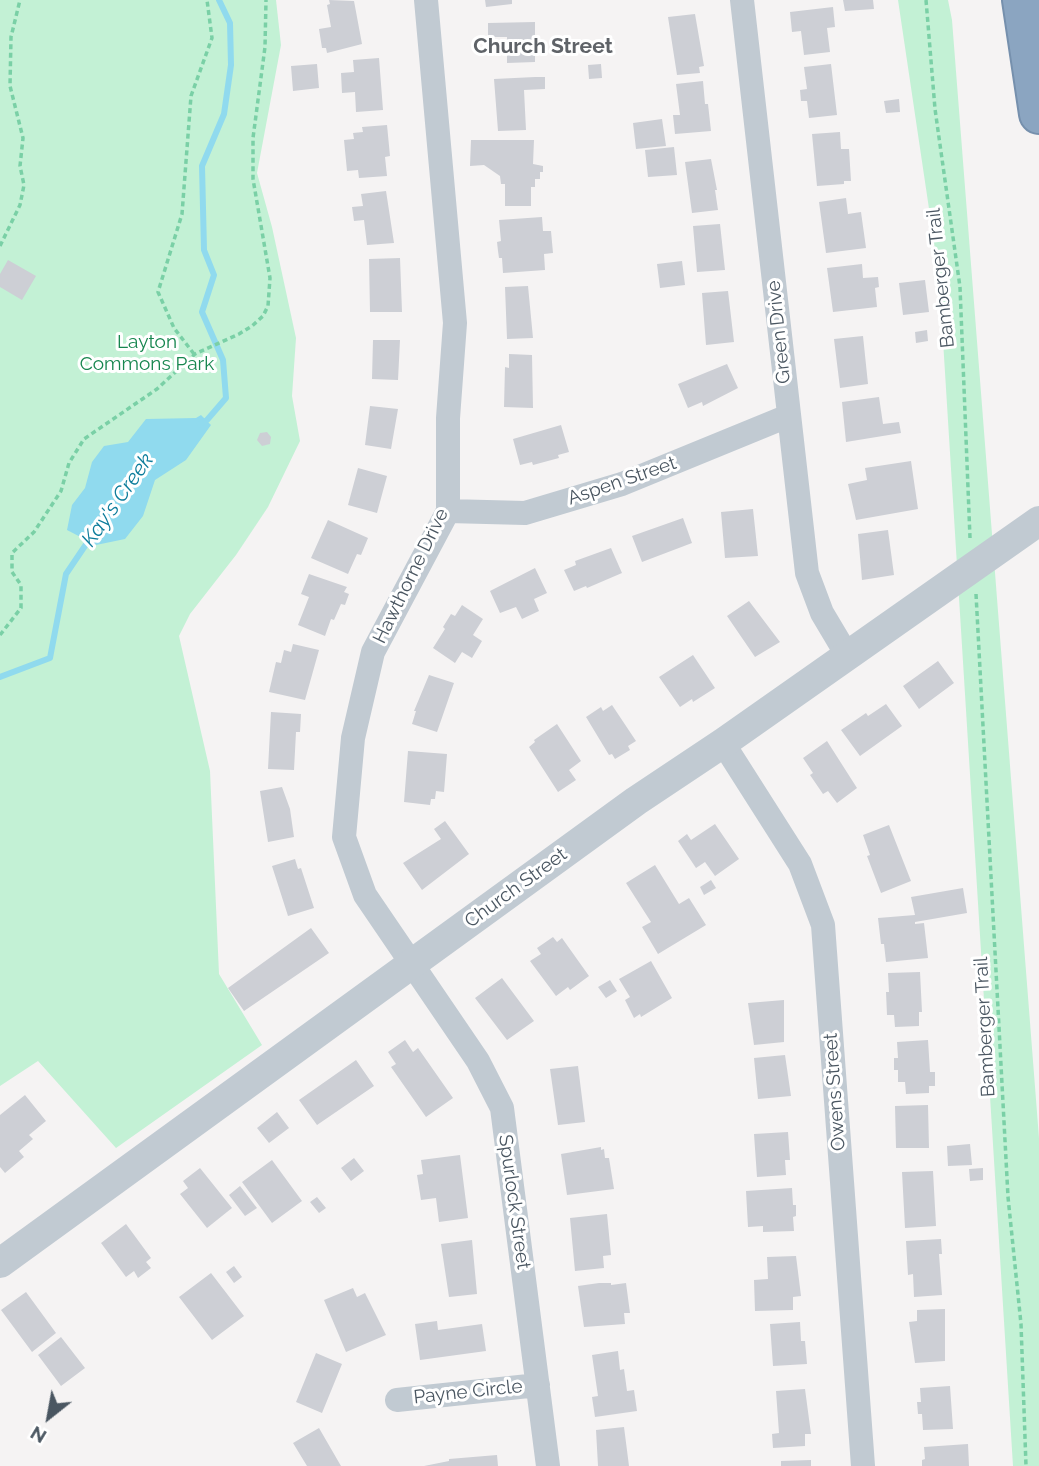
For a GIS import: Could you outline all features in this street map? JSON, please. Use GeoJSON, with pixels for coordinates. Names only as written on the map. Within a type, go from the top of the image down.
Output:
{"type":"FeatureCollection","features":[{"type":"Feature","properties":{"kind":"highway"},"geometry":{"type":"LineString","coordinates":[[1022,0],[1039,114]]}},
{"type":"Feature","properties":{"kind":"street","name":"Hawthorne Drive"},"geometry":{"type":"LineString","coordinates":[[412,964],[365,895],[344,837],[354,738],[373,652],[448,511],[448,418],[455,323],[426,0]]}},
{"type":"Feature","properties":{"kind":"street","name":"Green Drive"},"geometry":{"type":"LineString","coordinates":[[742,0],[807,573],[822,613],[847,655]]}},
{"type":"Feature","properties":{"kind":"street","name":"Aspen Street"},"geometry":{"type":"LineString","coordinates":[[448,511],[526,513],[622,484],[789,416]]}},
{"type":"Feature","properties":{"kind":"street","name":"Church Street"},"geometry":{"type":"LineString","coordinates":[[0,1263],[636,801],[1030,528]]}},
{"type":"Feature","properties":{"kind":"street","name":"Owens Street"},"geometry":{"type":"LineString","coordinates":[[723,743],[800,864],[823,925],[863,1466]]}},
{"type":"Feature","properties":{"kind":"street","name":"Spurlock Street"},"geometry":{"type":"LineString","coordinates":[[412,964],[478,1061],[502,1108],[548,1466]]}},
{"type":"Feature","properties":{"kind":"street","name":"Payne Circle"},"geometry":{"type":"LineString","coordinates":[[397,1400],[538,1385]]}},
{"type":"Feature","properties":{"kind":"path"},"geometry":{"type":"LineString","coordinates":[[0,246],[20,205],[23,185],[20,166],[23,138],[10,86],[11,37],[20,0]]}},
{"type":"Feature","properties":{"kind":"path"},"geometry":{"type":"LineString","coordinates":[[195,355],[174,328],[158,292],[182,214],[191,96],[212,38],[207,0]]}},
{"type":"Feature","properties":{"kind":"path"},"geometry":{"type":"LineString","coordinates":[[0,635],[21,608],[21,585],[12,572],[12,553],[34,532],[61,491],[69,463],[84,439],[157,389],[195,355],[252,326],[268,306],[270,278],[253,179],[253,138],[265,47],[266,0]]}},
{"type":"Feature","properties":{"kind":"path","name":"Bamberger Trail"},"geometry":{"type":"LineString","coordinates":[[926,0],[935,109],[960,287],[971,547]]}},
{"type":"Feature","properties":{"kind":"path","name":"Bamberger Trail"},"geometry":{"type":"LineString","coordinates":[[975,585],[1007,1183],[1021,1324],[1026,1466]]}},
{"type":"Feature","properties":{"kind":"green space","name":"Layton Commons Park"},"geometry":{"type":"Polygon","coordinates":[[[0,0],[276,0],[281,45],[257,173],[272,227],[296,338],[292,396],[300,441],[268,507],[236,555],[190,614],[179,636],[210,771],[219,974],[262,1045],[116,1148],[38,1061],[0,1086],[0,0]]]}},
{"type":"Feature","properties":{"kind":"green space"},"geometry":{"type":"Polygon","coordinates":[[[898,0],[948,0],[952,20],[1039,1138],[1039,1466],[1013,1466],[939,276],[898,0]]]}},
{"type":"Feature","properties":{"kind":"water"},"geometry":{"type":"Polygon","coordinates":[[[201,415],[211,425],[186,460],[155,480],[143,516],[125,539],[96,545],[67,530],[72,505],[85,488],[92,462],[104,446],[128,442],[146,419],[196,418],[201,415]]]}},
{"type":"Feature","properties":{"kind":"building"},"geometry":{"type":"Polygon","coordinates":[[[329,0],[354,1],[362,44],[327,53],[326,48],[322,48],[319,29],[331,27],[327,5],[330,4],[329,0]]]}},
{"type":"Feature","properties":{"kind":"building"},"geometry":{"type":"Polygon","coordinates":[[[485,0],[512,0],[512,4],[486,7],[485,0]]]}},
{"type":"Feature","properties":{"kind":"building"},"geometry":{"type":"Polygon","coordinates":[[[843,0],[873,0],[874,9],[845,11],[843,0]]]}},
{"type":"Feature","properties":{"kind":"building"},"geometry":{"type":"Polygon","coordinates":[[[833,7],[835,27],[827,28],[830,52],[804,55],[801,31],[792,32],[790,12],[833,7]]]}},
{"type":"Feature","properties":{"kind":"building"},"geometry":{"type":"Polygon","coordinates":[[[695,14],[704,66],[699,67],[700,73],[677,75],[668,17],[695,14]]]}},
{"type":"Feature","properties":{"kind":"building"},"geometry":{"type":"Polygon","coordinates":[[[535,22],[535,62],[507,63],[507,37],[488,37],[488,23],[535,22]]]}},
{"type":"Feature","properties":{"kind":"building"},"geometry":{"type":"Polygon","coordinates":[[[379,58],[383,110],[356,112],[355,92],[342,93],[341,73],[354,72],[353,60],[379,58]]]}},
{"type":"Feature","properties":{"kind":"building"},"geometry":{"type":"Polygon","coordinates":[[[317,64],[319,88],[293,91],[291,66],[317,64]]]}},
{"type":"Feature","properties":{"kind":"building"},"geometry":{"type":"Polygon","coordinates":[[[601,64],[602,78],[589,79],[588,65],[601,64]]]}},
{"type":"Feature","properties":{"kind":"building"},"geometry":{"type":"Polygon","coordinates":[[[831,64],[837,115],[809,118],[807,101],[801,101],[800,90],[807,89],[804,67],[831,64]]]}},
{"type":"Feature","properties":{"kind":"building"},"geometry":{"type":"Polygon","coordinates":[[[545,77],[545,89],[524,90],[526,130],[498,131],[494,79],[545,77]]]}},
{"type":"Feature","properties":{"kind":"building"},"geometry":{"type":"Polygon","coordinates":[[[703,81],[711,131],[675,134],[673,115],[680,115],[676,84],[703,81]]]}},
{"type":"Feature","properties":{"kind":"building"},"geometry":{"type":"Polygon","coordinates":[[[899,99],[900,112],[886,113],[884,101],[899,99]]]}},
{"type":"Feature","properties":{"kind":"building"},"geometry":{"type":"Polygon","coordinates":[[[662,119],[666,146],[636,149],[633,123],[662,119]]]}},
{"type":"Feature","properties":{"kind":"building"},"geometry":{"type":"Polygon","coordinates":[[[387,125],[390,156],[385,157],[387,176],[359,178],[358,170],[347,171],[344,140],[354,139],[353,133],[363,132],[362,127],[387,125]]]}},
{"type":"Feature","properties":{"kind":"building"},"geometry":{"type":"Polygon","coordinates":[[[840,132],[841,149],[849,149],[851,181],[817,186],[812,134],[840,132]]]}},
{"type":"Feature","properties":{"kind":"building"},"geometry":{"type":"Polygon","coordinates":[[[471,140],[534,140],[533,164],[543,166],[543,172],[540,172],[540,179],[535,179],[535,187],[531,187],[531,206],[505,206],[505,184],[501,184],[500,176],[484,165],[470,166],[471,140]]]}},
{"type":"Feature","properties":{"kind":"building"},"geometry":{"type":"Polygon","coordinates":[[[674,147],[677,175],[648,177],[645,150],[674,147]]]}},
{"type":"Feature","properties":{"kind":"building"},"geometry":{"type":"Polygon","coordinates":[[[711,159],[718,210],[692,213],[685,162],[711,159]]]}},
{"type":"Feature","properties":{"kind":"building"},"geometry":{"type":"Polygon","coordinates":[[[386,191],[394,243],[367,245],[364,220],[354,221],[352,207],[363,206],[361,194],[386,191]]]}},
{"type":"Feature","properties":{"kind":"building"},"geometry":{"type":"Polygon","coordinates":[[[846,198],[848,214],[861,212],[866,248],[826,253],[819,202],[846,198]]]}},
{"type":"Feature","properties":{"kind":"building"},"geometry":{"type":"Polygon","coordinates":[[[542,217],[543,231],[551,231],[553,253],[544,254],[545,270],[503,273],[497,242],[501,241],[499,220],[542,217]]]}},
{"type":"Feature","properties":{"kind":"building"},"geometry":{"type":"Polygon","coordinates":[[[720,224],[725,270],[697,272],[693,226],[720,224]]]}},
{"type":"Feature","properties":{"kind":"building"},"geometry":{"type":"Polygon","coordinates":[[[400,258],[402,312],[370,312],[369,259],[400,258]]]}},
{"type":"Feature","properties":{"kind":"building"},"geometry":{"type":"Polygon","coordinates":[[[8,260],[36,276],[22,300],[0,287],[0,274],[8,260]]]}},
{"type":"Feature","properties":{"kind":"building"},"geometry":{"type":"Polygon","coordinates":[[[682,261],[685,285],[660,288],[657,264],[682,261]]]}},
{"type":"Feature","properties":{"kind":"building"},"geometry":{"type":"Polygon","coordinates":[[[862,264],[863,278],[878,277],[879,287],[875,288],[877,307],[833,312],[827,268],[862,264]]]}},
{"type":"Feature","properties":{"kind":"building"},"geometry":{"type":"Polygon","coordinates":[[[925,280],[929,312],[903,315],[899,283],[925,280]]]}},
{"type":"Feature","properties":{"kind":"building"},"geometry":{"type":"Polygon","coordinates":[[[528,286],[533,338],[507,339],[505,287],[528,286]]]}},
{"type":"Feature","properties":{"kind":"building"},"geometry":{"type":"Polygon","coordinates":[[[728,291],[734,342],[706,345],[702,293],[728,291]]]}},
{"type":"Feature","properties":{"kind":"building"},"geometry":{"type":"Polygon","coordinates":[[[927,330],[928,341],[916,343],[915,332],[927,330]]]}},
{"type":"Feature","properties":{"kind":"building"},"geometry":{"type":"Polygon","coordinates":[[[863,336],[868,384],[840,388],[834,339],[863,336]]]}},
{"type":"Feature","properties":{"kind":"building"},"geometry":{"type":"Polygon","coordinates":[[[373,340],[400,340],[398,380],[372,379],[373,340]]]}},
{"type":"Feature","properties":{"kind":"building"},"geometry":{"type":"Polygon","coordinates":[[[509,354],[532,355],[533,408],[504,407],[505,367],[509,368],[509,354]]]}},
{"type":"Feature","properties":{"kind":"building"},"geometry":{"type":"Polygon","coordinates":[[[727,364],[738,388],[703,406],[702,402],[688,408],[678,384],[727,364]]]}},
{"type":"Feature","properties":{"kind":"building"},"geometry":{"type":"Polygon","coordinates":[[[879,397],[883,424],[899,422],[901,433],[846,442],[842,402],[879,397]]]}},
{"type":"Feature","properties":{"kind":"building"},"geometry":{"type":"Polygon","coordinates":[[[370,406],[398,409],[391,449],[365,445],[370,406]]]}},
{"type":"Feature","properties":{"kind":"building"},"geometry":{"type":"Polygon","coordinates":[[[561,425],[569,452],[558,455],[559,458],[533,465],[532,462],[520,465],[513,439],[561,425]]]}},
{"type":"Feature","properties":{"kind":"building"},"geometry":{"type":"Polygon","coordinates":[[[267,432],[271,437],[270,444],[262,446],[257,440],[260,433],[267,432]]]}},
{"type":"Feature","properties":{"kind":"building"},"geometry":{"type":"Polygon","coordinates":[[[911,461],[918,509],[856,520],[848,484],[867,480],[865,468],[911,461]]]}},
{"type":"Feature","properties":{"kind":"building"},"geometry":{"type":"Polygon","coordinates":[[[358,468],[387,476],[377,513],[348,505],[358,468]]]}},
{"type":"Feature","properties":{"kind":"building"},"geometry":{"type":"Polygon","coordinates":[[[753,509],[758,556],[725,558],[721,512],[753,509]]]}},
{"type":"Feature","properties":{"kind":"building"},"geometry":{"type":"Polygon","coordinates":[[[683,518],[692,543],[642,562],[632,536],[683,518]]]}},
{"type":"Feature","properties":{"kind":"building"},"geometry":{"type":"Polygon","coordinates":[[[328,520],[368,538],[361,555],[357,554],[348,574],[311,558],[328,520]]]}},
{"type":"Feature","properties":{"kind":"building"},"geometry":{"type":"Polygon","coordinates":[[[888,530],[894,575],[862,580],[858,534],[888,530]]]}},
{"type":"Feature","properties":{"kind":"building"},"geometry":{"type":"Polygon","coordinates":[[[611,548],[622,573],[574,591],[564,570],[576,565],[575,561],[611,548]]]}},
{"type":"Feature","properties":{"kind":"building"},"geometry":{"type":"Polygon","coordinates":[[[535,568],[547,593],[534,599],[539,611],[522,619],[516,607],[500,613],[490,591],[535,568]]]}},
{"type":"Feature","properties":{"kind":"building"},"geometry":{"type":"Polygon","coordinates":[[[309,574],[347,587],[344,592],[349,594],[345,605],[341,604],[334,620],[331,619],[325,636],[298,625],[309,597],[301,594],[309,574]]]}},
{"type":"Feature","properties":{"kind":"building"},"geometry":{"type":"Polygon","coordinates":[[[749,601],[780,642],[755,657],[727,616],[749,601]]]}},
{"type":"Feature","properties":{"kind":"building"},"geometry":{"type":"Polygon","coordinates":[[[462,605],[483,619],[473,635],[482,641],[472,658],[462,652],[455,663],[433,648],[451,614],[455,616],[462,605]]]}},
{"type":"Feature","properties":{"kind":"building"},"geometry":{"type":"Polygon","coordinates":[[[293,644],[319,650],[305,700],[269,692],[276,662],[281,663],[284,650],[291,652],[293,644]]]}},
{"type":"Feature","properties":{"kind":"building"},"geometry":{"type":"Polygon","coordinates":[[[693,655],[715,688],[680,707],[659,677],[693,655]]]}},
{"type":"Feature","properties":{"kind":"building"},"geometry":{"type":"Polygon","coordinates":[[[938,661],[954,683],[919,709],[903,686],[938,661]]]}},
{"type":"Feature","properties":{"kind":"building"},"geometry":{"type":"Polygon","coordinates":[[[429,675],[454,683],[437,732],[412,724],[414,711],[429,675]]]}},
{"type":"Feature","properties":{"kind":"building"},"geometry":{"type":"Polygon","coordinates":[[[886,704],[902,726],[860,756],[841,730],[866,713],[868,716],[886,704]]]}},
{"type":"Feature","properties":{"kind":"building"},"geometry":{"type":"Polygon","coordinates":[[[612,705],[636,741],[628,746],[630,750],[615,759],[612,754],[609,755],[586,717],[601,707],[603,711],[612,705]]]}},
{"type":"Feature","properties":{"kind":"building"},"geometry":{"type":"Polygon","coordinates":[[[271,712],[301,714],[300,732],[296,732],[294,770],[268,769],[271,712]]]}},
{"type":"Feature","properties":{"kind":"building"},"geometry":{"type":"Polygon","coordinates":[[[557,724],[581,761],[569,770],[576,780],[558,792],[529,747],[534,740],[557,724]]]}},
{"type":"Feature","properties":{"kind":"building"},"geometry":{"type":"Polygon","coordinates":[[[827,741],[857,788],[837,803],[828,791],[823,794],[810,775],[813,773],[803,758],[827,741]]]}},
{"type":"Feature","properties":{"kind":"building"},"geometry":{"type":"Polygon","coordinates":[[[408,751],[447,754],[444,792],[436,791],[435,799],[431,799],[430,805],[404,802],[408,751]]]}},
{"type":"Feature","properties":{"kind":"building"},"geometry":{"type":"Polygon","coordinates":[[[282,787],[290,809],[294,837],[268,842],[260,791],[282,787]]]}},
{"type":"Feature","properties":{"kind":"building"},"geometry":{"type":"Polygon","coordinates":[[[445,821],[469,854],[422,890],[403,863],[441,839],[434,829],[445,821]]]}},
{"type":"Feature","properties":{"kind":"building"},"geometry":{"type":"Polygon","coordinates":[[[715,824],[739,859],[715,876],[705,862],[696,868],[678,841],[687,834],[691,840],[715,824]]]}},
{"type":"Feature","properties":{"kind":"building"},"geometry":{"type":"Polygon","coordinates":[[[889,825],[911,881],[881,893],[867,856],[870,855],[863,835],[889,825]]]}},
{"type":"Feature","properties":{"kind":"building"},"geometry":{"type":"Polygon","coordinates":[[[295,859],[298,869],[301,868],[314,908],[288,916],[272,866],[295,859]]]}},
{"type":"Feature","properties":{"kind":"building"},"geometry":{"type":"Polygon","coordinates":[[[655,865],[679,904],[689,898],[706,925],[658,954],[642,927],[651,922],[626,883],[655,865]]]}},
{"type":"Feature","properties":{"kind":"building"},"geometry":{"type":"Polygon","coordinates":[[[711,880],[716,888],[704,895],[700,887],[711,880]]]}},
{"type":"Feature","properties":{"kind":"building"},"geometry":{"type":"Polygon","coordinates":[[[963,888],[967,913],[915,922],[924,923],[928,958],[886,962],[878,918],[915,915],[911,897],[963,888]]]}},
{"type":"Feature","properties":{"kind":"building"},"geometry":{"type":"Polygon","coordinates":[[[311,928],[329,953],[244,1011],[228,988],[311,928]]]}},
{"type":"Feature","properties":{"kind":"building"},"geometry":{"type":"Polygon","coordinates":[[[553,937],[557,942],[562,938],[589,976],[570,990],[568,987],[556,996],[530,961],[541,954],[537,948],[553,937]]]}},
{"type":"Feature","properties":{"kind":"building"},"geometry":{"type":"Polygon","coordinates":[[[651,961],[672,998],[641,1017],[640,1014],[634,1018],[625,1000],[630,997],[619,979],[651,961]]]}},
{"type":"Feature","properties":{"kind":"building"},"geometry":{"type":"Polygon","coordinates":[[[920,972],[922,1012],[919,1012],[919,1026],[895,1027],[894,1015],[887,1015],[888,973],[920,972]]]}},
{"type":"Feature","properties":{"kind":"building"},"geometry":{"type":"Polygon","coordinates":[[[502,978],[534,1021],[507,1040],[475,998],[502,978]]]}},
{"type":"Feature","properties":{"kind":"building"},"geometry":{"type":"Polygon","coordinates":[[[610,980],[617,991],[606,998],[598,987],[610,980]]]}},
{"type":"Feature","properties":{"kind":"building"},"geometry":{"type":"Polygon","coordinates":[[[784,1000],[784,1042],[754,1045],[748,1003],[784,1000]]]}},
{"type":"Feature","properties":{"kind":"building"},"geometry":{"type":"Polygon","coordinates":[[[405,1040],[413,1052],[418,1048],[453,1098],[426,1117],[391,1067],[396,1064],[388,1052],[405,1040]]]}},
{"type":"Feature","properties":{"kind":"building"},"geometry":{"type":"Polygon","coordinates":[[[928,1040],[930,1072],[935,1072],[935,1086],[929,1086],[929,1093],[906,1094],[905,1082],[898,1082],[898,1070],[894,1070],[894,1058],[898,1058],[897,1042],[928,1040]]]}},
{"type":"Feature","properties":{"kind":"building"},"geometry":{"type":"Polygon","coordinates":[[[785,1055],[791,1096],[758,1099],[754,1058],[785,1055]]]}},
{"type":"Feature","properties":{"kind":"building"},"geometry":{"type":"Polygon","coordinates":[[[356,1060],[374,1086],[317,1125],[299,1100],[356,1060]]]}},
{"type":"Feature","properties":{"kind":"building"},"geometry":{"type":"Polygon","coordinates":[[[578,1066],[585,1122],[558,1125],[550,1069],[578,1066]]]}},
{"type":"Feature","properties":{"kind":"building"},"geometry":{"type":"Polygon","coordinates":[[[25,1095],[46,1121],[29,1135],[33,1139],[19,1151],[24,1157],[5,1173],[0,1167],[0,1115],[25,1095]]]}},
{"type":"Feature","properties":{"kind":"building"},"geometry":{"type":"Polygon","coordinates":[[[928,1105],[929,1148],[896,1148],[895,1106],[928,1105]]]}},
{"type":"Feature","properties":{"kind":"building"},"geometry":{"type":"Polygon","coordinates":[[[277,1112],[289,1128],[269,1143],[257,1128],[277,1112]]]}},
{"type":"Feature","properties":{"kind":"building"},"geometry":{"type":"Polygon","coordinates":[[[788,1132],[790,1160],[785,1160],[786,1175],[757,1177],[754,1134],[788,1132]]]}},
{"type":"Feature","properties":{"kind":"building"},"geometry":{"type":"Polygon","coordinates":[[[970,1144],[972,1165],[948,1166],[947,1146],[970,1144]]]}},
{"type":"Feature","properties":{"kind":"building"},"geometry":{"type":"Polygon","coordinates":[[[601,1147],[601,1150],[604,1149],[605,1158],[609,1158],[614,1189],[567,1195],[561,1154],[601,1147]]]}},
{"type":"Feature","properties":{"kind":"building"},"geometry":{"type":"Polygon","coordinates":[[[460,1155],[468,1218],[439,1222],[436,1198],[421,1200],[417,1175],[423,1174],[421,1160],[460,1155]]]}},
{"type":"Feature","properties":{"kind":"building"},"geometry":{"type":"Polygon","coordinates":[[[354,1158],[364,1171],[351,1181],[341,1168],[354,1158]]]}},
{"type":"Feature","properties":{"kind":"building"},"geometry":{"type":"Polygon","coordinates":[[[272,1160],[302,1201],[272,1223],[242,1182],[272,1160]]]}},
{"type":"Feature","properties":{"kind":"building"},"geometry":{"type":"Polygon","coordinates":[[[200,1168],[232,1208],[207,1228],[180,1194],[188,1188],[183,1181],[200,1168]]]}},
{"type":"Feature","properties":{"kind":"building"},"geometry":{"type":"Polygon","coordinates":[[[983,1168],[983,1180],[970,1181],[969,1169],[983,1168]]]}},
{"type":"Feature","properties":{"kind":"building"},"geometry":{"type":"Polygon","coordinates":[[[933,1171],[936,1226],[905,1228],[902,1172],[933,1171]]]}},
{"type":"Feature","properties":{"kind":"building"},"geometry":{"type":"Polygon","coordinates":[[[240,1186],[257,1208],[245,1216],[229,1195],[240,1186]]]}},
{"type":"Feature","properties":{"kind":"building"},"geometry":{"type":"Polygon","coordinates":[[[792,1188],[793,1205],[796,1205],[794,1231],[763,1232],[763,1226],[748,1227],[746,1191],[792,1188]]]}},
{"type":"Feature","properties":{"kind":"building"},"geometry":{"type":"Polygon","coordinates":[[[317,1197],[326,1208],[319,1213],[310,1202],[317,1197]]]}},
{"type":"Feature","properties":{"kind":"building"},"geometry":{"type":"Polygon","coordinates":[[[607,1214],[611,1255],[603,1256],[604,1268],[575,1271],[570,1218],[607,1214]]]}},
{"type":"Feature","properties":{"kind":"building"},"geometry":{"type":"Polygon","coordinates":[[[126,1224],[151,1258],[146,1262],[151,1268],[138,1278],[134,1271],[126,1277],[101,1243],[126,1224]]]}},
{"type":"Feature","properties":{"kind":"building"},"geometry":{"type":"Polygon","coordinates":[[[941,1239],[942,1254],[939,1254],[942,1295],[914,1297],[913,1274],[908,1275],[906,1241],[941,1239]]]}},
{"type":"Feature","properties":{"kind":"building"},"geometry":{"type":"Polygon","coordinates":[[[472,1240],[477,1294],[449,1297],[441,1244],[472,1240]]]}},
{"type":"Feature","properties":{"kind":"building"},"geometry":{"type":"Polygon","coordinates":[[[796,1256],[801,1296],[793,1297],[793,1310],[755,1311],[754,1280],[768,1279],[767,1257],[796,1256]]]}},
{"type":"Feature","properties":{"kind":"building"},"geometry":{"type":"Polygon","coordinates":[[[234,1266],[242,1277],[234,1283],[226,1272],[234,1266]]]}},
{"type":"Feature","properties":{"kind":"building"},"geometry":{"type":"Polygon","coordinates":[[[211,1273],[244,1316],[212,1340],[179,1297],[211,1273]]]}},
{"type":"Feature","properties":{"kind":"building"},"geometry":{"type":"Polygon","coordinates":[[[626,1283],[630,1313],[624,1313],[625,1324],[584,1327],[578,1286],[626,1283]]]}},
{"type":"Feature","properties":{"kind":"building"},"geometry":{"type":"Polygon","coordinates":[[[353,1288],[357,1297],[365,1293],[386,1335],[346,1352],[324,1300],[353,1288]]]}},
{"type":"Feature","properties":{"kind":"building"},"geometry":{"type":"Polygon","coordinates":[[[26,1292],[56,1333],[32,1352],[1,1310],[26,1292]]]}},
{"type":"Feature","properties":{"kind":"building"},"geometry":{"type":"Polygon","coordinates":[[[945,1309],[945,1361],[915,1363],[909,1322],[917,1321],[917,1310],[945,1309]]]}},
{"type":"Feature","properties":{"kind":"building"},"geometry":{"type":"Polygon","coordinates":[[[437,1321],[438,1330],[482,1324],[486,1351],[420,1360],[415,1324],[437,1321]]]}},
{"type":"Feature","properties":{"kind":"building"},"geometry":{"type":"Polygon","coordinates":[[[800,1322],[801,1341],[805,1341],[807,1364],[773,1366],[770,1324],[800,1322]]]}},
{"type":"Feature","properties":{"kind":"building"},"geometry":{"type":"Polygon","coordinates":[[[61,1337],[85,1368],[61,1386],[38,1355],[61,1337]]]}},
{"type":"Feature","properties":{"kind":"building"},"geometry":{"type":"Polygon","coordinates":[[[618,1351],[620,1370],[624,1369],[627,1391],[634,1390],[637,1411],[595,1417],[592,1397],[598,1396],[592,1355],[618,1351]]]}},
{"type":"Feature","properties":{"kind":"building"},"geometry":{"type":"Polygon","coordinates":[[[316,1353],[342,1364],[322,1413],[296,1402],[316,1353]]]}},
{"type":"Feature","properties":{"kind":"building"},"geometry":{"type":"Polygon","coordinates":[[[950,1386],[953,1429],[923,1430],[922,1414],[918,1414],[917,1402],[921,1402],[920,1388],[950,1386]]]}},
{"type":"Feature","properties":{"kind":"building"},"geometry":{"type":"Polygon","coordinates":[[[805,1389],[811,1434],[805,1434],[805,1446],[773,1448],[772,1434],[779,1433],[776,1391],[805,1389]]]}},
{"type":"Feature","properties":{"kind":"building"},"geometry":{"type":"Polygon","coordinates":[[[624,1427],[629,1466],[598,1466],[596,1430],[624,1427]]]}},
{"type":"Feature","properties":{"kind":"building"},"geometry":{"type":"Polygon","coordinates":[[[319,1428],[341,1466],[307,1466],[293,1443],[319,1428]]]}},
{"type":"Feature","properties":{"kind":"building"},"geometry":{"type":"Polygon","coordinates":[[[968,1444],[969,1466],[922,1466],[922,1460],[925,1459],[924,1447],[968,1444]]]}},
{"type":"Feature","properties":{"kind":"building"},"geometry":{"type":"Polygon","coordinates":[[[497,1455],[498,1466],[424,1466],[449,1459],[497,1455]]]}},
{"type":"Feature","properties":{"kind":"building"},"geometry":{"type":"Polygon","coordinates":[[[811,1460],[811,1466],[781,1466],[781,1461],[811,1460]]]}},
{"type":"Feature","properties":{"kind":"waterway","name":"Kay's Creek"},"geometry":{"type":"LineString","coordinates":[[200,424],[207,420],[226,398],[223,360],[202,312],[214,275],[204,250],[202,166],[224,114],[231,65],[230,23],[219,0]]}},
{"type":"Feature","properties":{"kind":"waterway","name":"Kay's Creek"},"geometry":{"type":"LineString","coordinates":[[0,677],[50,658],[66,574],[91,537]]}},
{"type":"Feature","properties":{"kind":"district","name":"Church Street"},"geometry":{"type":"Point","coordinates":[543,47]}}]}
